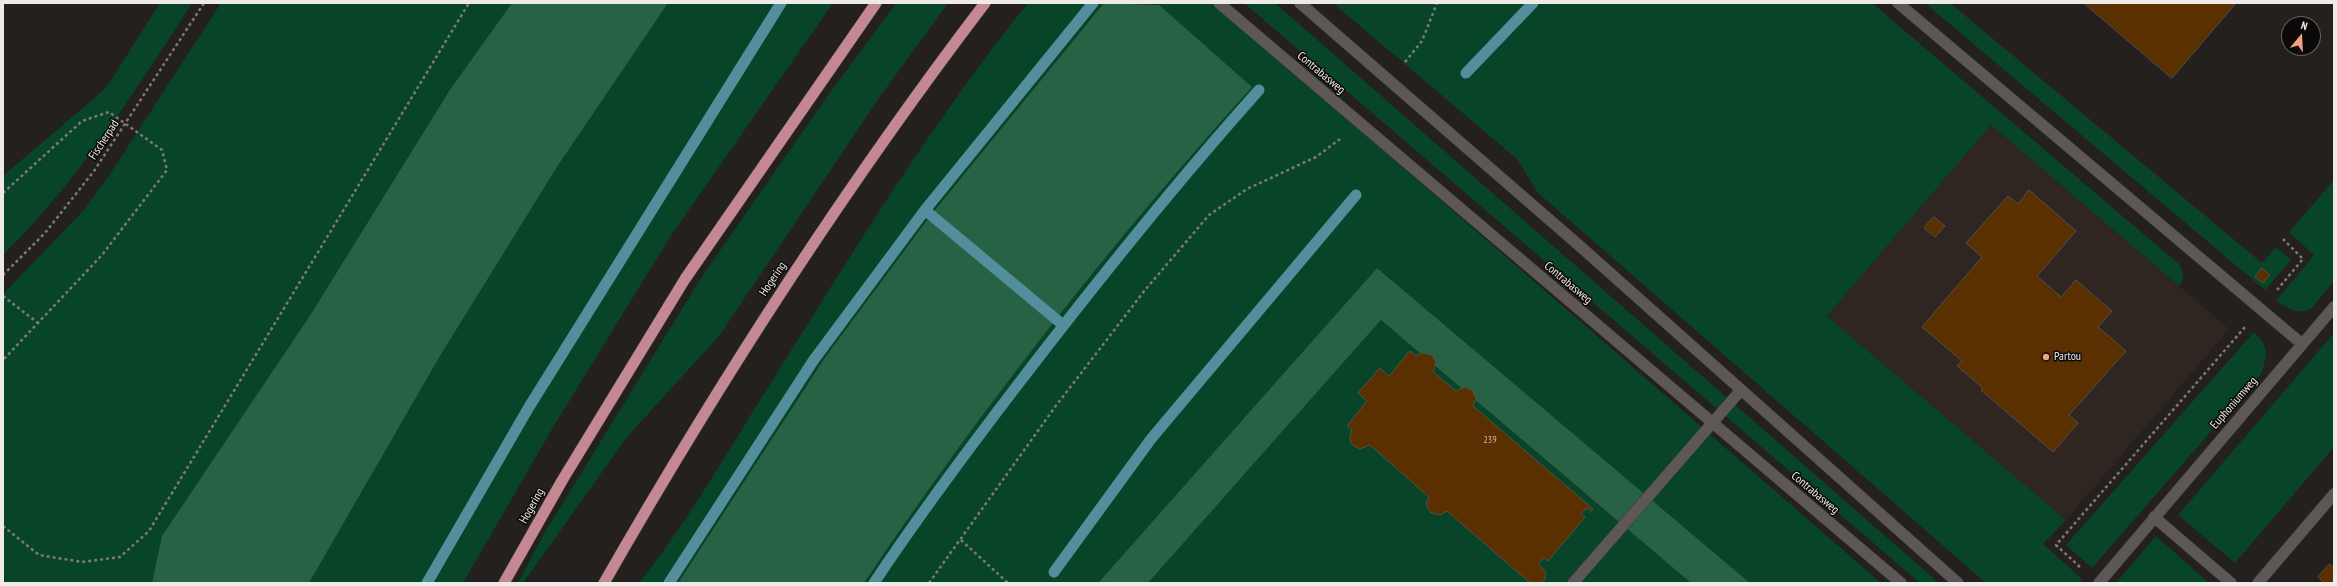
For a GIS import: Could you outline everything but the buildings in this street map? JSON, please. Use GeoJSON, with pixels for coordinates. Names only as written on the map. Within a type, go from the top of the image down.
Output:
{"type":"FeatureCollection","features":[{"type":"Feature","properties":{"kind":"highway","name":"Hogering"},"geometry":{"type":"LineString","coordinates":[[504,583],[563,479],[685,279],[876,3]]}},
{"type":"Feature","properties":{"kind":"highway","name":"Hogering"},"geometry":{"type":"LineString","coordinates":[[604,583],[671,466],[761,321],[910,102],[985,3]]}},
{"type":"Feature","properties":{"kind":"street","name":"Contrabasweg"},"geometry":{"type":"LineString","coordinates":[[1219,3],[1900,583]]}},
{"type":"Feature","properties":{"kind":"street"},"geometry":{"type":"LineString","coordinates":[[1300,3],[1741,390],[1958,583]]}},
{"type":"Feature","properties":{"kind":"street"},"geometry":{"type":"LineString","coordinates":[[1898,3],[2302,344]]}},
{"type":"Feature","properties":{"kind":"street","name":"Euphoniumweg"},"geometry":{"type":"LineString","coordinates":[[2099,583],[2334,307]]}},
{"type":"Feature","properties":{"kind":"street"},"geometry":{"type":"LineString","coordinates":[[1573,583],[1741,390]]}},
{"type":"Feature","properties":{"kind":"street"},"geometry":{"type":"LineString","coordinates":[[2258,583],[2334,494]]}},
{"type":"Feature","properties":{"kind":"street"},"geometry":{"type":"LineString","coordinates":[[2154,517],[2231,583]]}},
{"type":"Feature","properties":{"kind":"path","name":"Fischerpad"},"geometry":{"type":"LineString","coordinates":[[3,275],[45,233],[94,171],[204,3]]}},
{"type":"Feature","properties":{"kind":"path"},"geometry":{"type":"LineString","coordinates":[[3,526],[39,555],[82,562],[120,557],[149,532],[469,3]]}},
{"type":"Feature","properties":{"kind":"path"},"geometry":{"type":"LineString","coordinates":[[1390,81],[1422,41],[1437,3]]}},
{"type":"Feature","properties":{"kind":"path"},"geometry":{"type":"LineString","coordinates":[[3,193],[82,120],[109,112],[162,150],[167,170],[102,255],[3,360]]}},
{"type":"Feature","properties":{"kind":"path"},"geometry":{"type":"LineString","coordinates":[[929,583],[1065,395],[1145,290],[1209,215],[1247,189],[1316,157],[1335,144],[1356,120]]}},
{"type":"Feature","properties":{"kind":"path"},"geometry":{"type":"LineString","coordinates":[[2276,291],[2303,259],[2283,239]]}},
{"type":"Feature","properties":{"kind":"path"},"geometry":{"type":"LineString","coordinates":[[3,296],[38,323]]}},
{"type":"Feature","properties":{"kind":"path"},"geometry":{"type":"LineString","coordinates":[[2081,568],[2056,545],[2247,325]]}},
{"type":"Feature","properties":{"kind":"path"},"geometry":{"type":"LineString","coordinates":[[961,540],[1008,583]]}},
{"type":"Feature","properties":{"kind":"shaded area"},"geometry":{"type":"Polygon","coordinates":[[[1991,125],[2229,329],[2066,520],[1827,316],[1991,125]]]}},
{"type":"Feature","properties":{"kind":"green space"},"geometry":{"type":"Polygon","coordinates":[[[160,3],[192,3],[127,102],[81,166],[31,226],[3,255],[3,176],[106,88],[160,3]]]}},
{"type":"Feature","properties":{"kind":"green space"},"geometry":{"type":"Polygon","coordinates":[[[221,3],[512,3],[451,88],[309,317],[163,536],[152,583],[3,583],[3,294],[84,210],[112,171],[221,3]]]}},
{"type":"Feature","properties":{"kind":"green space"},"geometry":{"type":"Polygon","coordinates":[[[512,3],[668,3],[557,167],[440,356],[309,583],[152,583],[162,536],[309,317],[451,88],[512,3]]]}},
{"type":"Feature","properties":{"kind":"green space"},"geometry":{"type":"Polygon","coordinates":[[[668,3],[833,3],[670,237],[552,429],[463,583],[309,583],[440,356],[557,167],[668,3]]]}},
{"type":"Feature","properties":{"kind":"green space"},"geometry":{"type":"Polygon","coordinates":[[[896,3],[948,3],[879,98],[719,336],[627,437],[523,583],[518,583],[542,537],[701,278],[824,101],[896,3]]]}},
{"type":"Feature","properties":{"kind":"green space"},"geometry":{"type":"Polygon","coordinates":[[[1028,3],[1104,3],[930,216],[826,356],[678,583],[639,583],[692,509],[894,188],[959,94],[1028,3]]]}},
{"type":"Feature","properties":{"kind":"green space"},"geometry":{"type":"Polygon","coordinates":[[[1104,3],[1159,5],[1252,87],[1148,206],[1049,328],[954,454],[864,583],[678,583],[826,356],[930,216],[1104,3]]]}},
{"type":"Feature","properties":{"kind":"green space"},"geometry":{"type":"Polygon","coordinates":[[[1155,3],[1214,3],[1881,583],[1750,583],[1377,268],[1098,583],[864,583],[954,454],[1049,328],[1148,206],[1251,87],[1155,3]]]}},
{"type":"Feature","properties":{"kind":"green space"},"geometry":{"type":"Polygon","coordinates":[[[1244,3],[1275,3],[1939,583],[1920,583],[1244,3]]]}},
{"type":"Feature","properties":{"kind":"green space"},"geometry":{"type":"Polygon","coordinates":[[[1333,3],[1872,3],[2180,265],[2183,279],[2179,286],[1991,125],[1827,316],[2066,520],[2043,544],[2082,579],[2079,583],[1986,583],[1537,192],[1518,160],[1333,3]]]}},
{"type":"Feature","properties":{"kind":"green space"},"geometry":{"type":"Polygon","coordinates":[[[1925,3],[1950,3],[2262,263],[2276,247],[2291,260],[2265,290],[1925,3]]]}},
{"type":"Feature","properties":{"kind":"green space"},"geometry":{"type":"Polygon","coordinates":[[[2334,180],[2334,281],[2312,308],[2305,311],[2294,311],[2276,301],[2314,255],[2289,232],[2334,180]]]}},
{"type":"Feature","properties":{"kind":"green space"},"geometry":{"type":"Polygon","coordinates":[[[1377,268],[1750,583],[1691,583],[1381,320],[1148,583],[1098,583],[1377,268]]]}},
{"type":"Feature","properties":{"kind":"green space"},"geometry":{"type":"Polygon","coordinates":[[[1381,320],[1691,583],[1148,583],[1381,320]]]}},
{"type":"Feature","properties":{"kind":"green space"},"geometry":{"type":"Polygon","coordinates":[[[2254,332],[2259,337],[2266,351],[2261,374],[2092,568],[2066,545],[2254,332]]]}},
{"type":"Feature","properties":{"kind":"green space"},"geometry":{"type":"Polygon","coordinates":[[[2334,333],[2334,447],[2235,563],[2178,515],[2334,333]]]}},
{"type":"Feature","properties":{"kind":"green space"},"geometry":{"type":"Polygon","coordinates":[[[2156,536],[2209,583],[2116,583],[2156,536]]]}},
{"type":"Feature","properties":{"kind":"waterway"},"geometry":{"type":"LineString","coordinates":[[427,583],[529,407],[781,3]]}},
{"type":"Feature","properties":{"kind":"waterway"},"geometry":{"type":"LineString","coordinates":[[669,583],[813,361],[925,210],[1093,3]]}},
{"type":"Feature","properties":{"kind":"waterway"},"geometry":{"type":"LineString","coordinates":[[1466,73],[1533,3]]}},
{"type":"Feature","properties":{"kind":"waterway"},"geometry":{"type":"LineString","coordinates":[[874,583],[961,459],[1075,311],[1165,199],[1259,90]]}},
{"type":"Feature","properties":{"kind":"waterway"},"geometry":{"type":"LineString","coordinates":[[1054,572],[1151,439],[1356,195]]}},
{"type":"Feature","properties":{"kind":"waterway"},"geometry":{"type":"LineString","coordinates":[[925,210],[1063,325]]}},
{"type":"Feature","properties":{"kind":"place","name":"Partou"},"geometry":{"type":"Point","coordinates":[2046,357]}}]}
